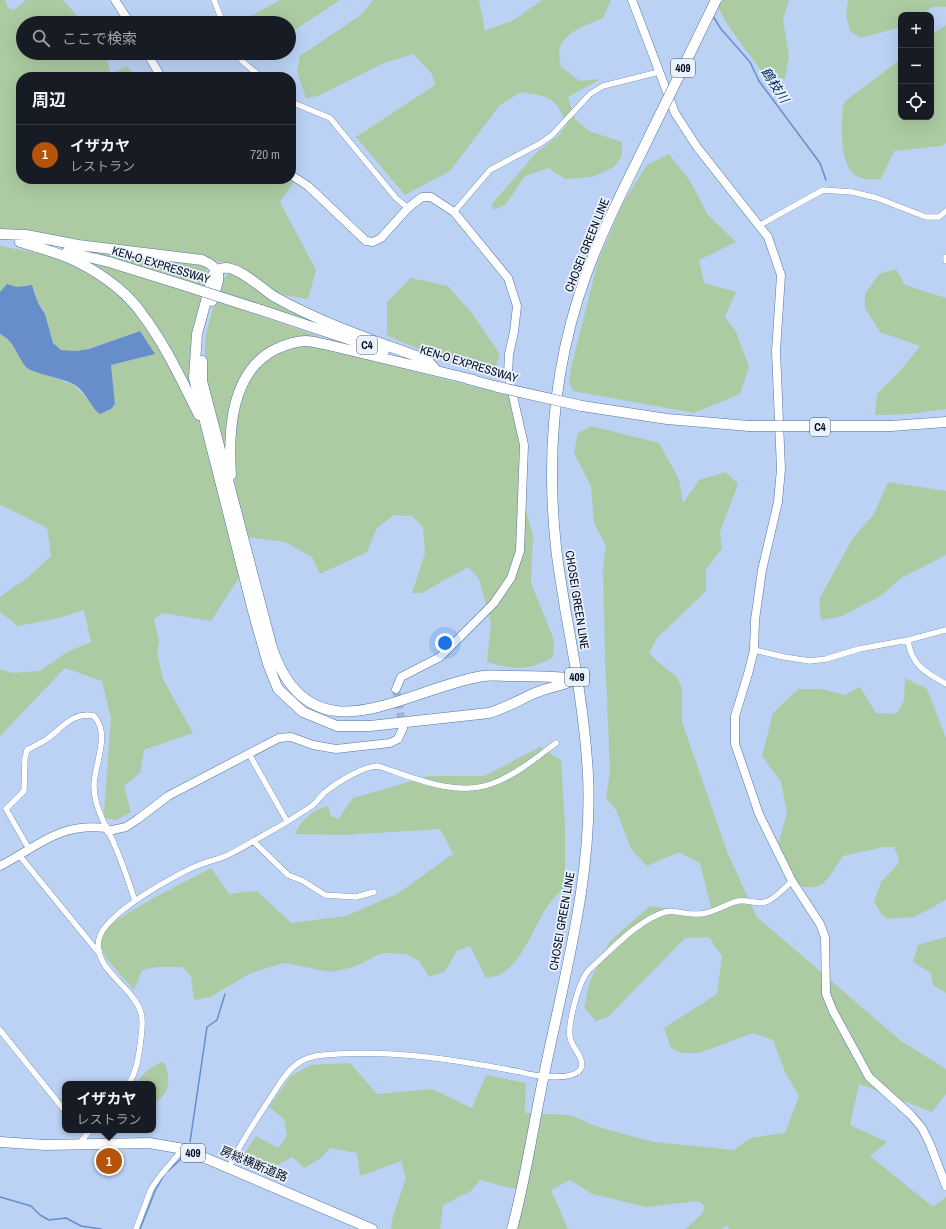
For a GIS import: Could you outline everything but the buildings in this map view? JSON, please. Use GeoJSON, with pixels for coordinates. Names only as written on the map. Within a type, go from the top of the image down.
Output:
{"type":"FeatureCollection","features":[{"type":"Feature","properties":{"kind":"highway","name":"CHOSEI GREEN LINE"},"geometry":{"type":"LineString","coordinates":[[512,1229],[531,1145],[543,1076],[572,948],[588,834],[588,775],[577,679],[556,550],[552,510],[551,468],[557,387],[568,334],[586,274],[612,214],[716,0]]}},
{"type":"Feature","properties":{"kind":"highway"},"geometry":{"type":"LineString","coordinates":[[0,234],[26,235],[78,245],[202,260],[214,265],[217,271],[218,280],[203,332],[202,381],[260,608],[278,667],[289,685],[316,706],[333,712],[369,709],[461,681],[485,676],[557,676],[577,679]]}},
{"type":"Feature","properties":{"kind":"highway","name":"KEN-O EXPRESSWAY"},"geometry":{"type":"LineString","coordinates":[[0,239],[109,262],[261,310],[435,369],[498,387],[582,406],[667,419],[749,426],[891,426],[946,422]]}},
{"type":"Feature","properties":{"kind":"highway"},"geometry":{"type":"LineString","coordinates":[[20,242],[78,262],[103,277],[126,296],[142,313],[154,331],[207,432]]}},
{"type":"Feature","properties":{"kind":"highway"},"geometry":{"type":"LineString","coordinates":[[435,369],[427,360],[294,307],[272,295],[237,271],[226,268],[217,271],[213,275],[209,285],[197,334],[194,378],[268,664],[278,689],[303,712],[324,722],[337,726],[370,726],[465,716],[505,708],[536,692],[577,679]]}},
{"type":"Feature","properties":{"kind":"highway"},"geometry":{"type":"LineString","coordinates":[[232,499],[230,462],[233,421],[239,390],[250,369],[266,354],[284,346],[305,341],[474,380]]}},
{"type":"Feature","properties":{"kind":"highway","name":"房総横断道路"},"geometry":{"type":"LineString","coordinates":[[0,1142],[45,1145],[149,1143],[184,1149],[372,1229]]}},
{"type":"Feature","properties":{"kind":"street"},"geometry":{"type":"LineString","coordinates":[[115,0],[125,16]]}},
{"type":"Feature","properties":{"kind":"street"},"geometry":{"type":"LineString","coordinates":[[214,0],[220,16]]}},
{"type":"Feature","properties":{"kind":"street"},"geometry":{"type":"LineString","coordinates":[[632,0],[674,113],[688,134],[768,237],[781,275],[776,352],[781,469],[778,502],[762,570],[755,620],[754,650],[735,716],[735,744],[759,814],[792,881],[820,924],[825,937],[826,994],[833,1010],[869,1077],[911,1115],[922,1128],[930,1144],[946,1186]]}},
{"type":"Feature","properties":{"kind":"street"},"geometry":{"type":"LineString","coordinates":[[151,60],[158,72]]}},
{"type":"Feature","properties":{"kind":"street"},"geometry":{"type":"LineString","coordinates":[[241,60],[255,72]]}},
{"type":"Feature","properties":{"kind":"street"},"geometry":{"type":"LineString","coordinates":[[454,212],[490,170],[542,144],[590,94],[603,86],[659,72]]}},
{"type":"Feature","properties":{"kind":"street"},"geometry":{"type":"LineString","coordinates":[[296,104],[330,118],[396,198],[408,208]]}},
{"type":"Feature","properties":{"kind":"street"},"geometry":{"type":"LineString","coordinates":[[296,178],[308,186],[366,241],[373,242],[381,238],[408,208],[422,197],[431,198],[454,212],[508,278],[517,306],[514,332],[509,354],[508,374],[524,445],[520,551],[511,578],[494,603],[440,657],[401,677],[396,689]]}},
{"type":"Feature","properties":{"kind":"street"},"geometry":{"type":"LineString","coordinates":[[760,225],[823,190],[852,192],[865,195],[926,217],[939,217],[946,212]]}},
{"type":"Feature","properties":{"kind":"street"},"geometry":{"type":"LineString","coordinates":[[946,257],[946,262]]}},
{"type":"Feature","properties":{"kind":"street"},"geometry":{"type":"LineString","coordinates":[[754,650],[810,661],[826,659],[859,649],[908,640],[946,630]]}},
{"type":"Feature","properties":{"kind":"street"},"geometry":{"type":"LineString","coordinates":[[908,640],[909,650],[915,662],[932,676],[946,684]]}},
{"type":"Feature","properties":{"kind":"street"},"geometry":{"type":"LineString","coordinates":[[29,849],[6,809],[24,791],[25,758],[27,750],[47,738],[76,716],[88,714],[94,716],[101,727],[101,745],[97,760],[94,787],[95,798],[107,830],[115,846],[135,901]]}},
{"type":"Feature","properties":{"kind":"street"},"geometry":{"type":"LineString","coordinates":[[0,866],[51,836],[65,831],[93,826],[107,830],[126,827],[138,820],[168,796],[270,742],[291,737],[313,745],[336,749],[390,743],[398,739],[403,728]]}},
{"type":"Feature","properties":{"kind":"street"},"geometry":{"type":"LineString","coordinates":[[98,952],[99,939],[102,932],[115,917],[135,901],[174,877],[199,865],[228,854],[253,841],[313,805],[325,792],[368,766],[378,766],[441,786],[479,788],[505,778],[556,742]]}},
{"type":"Feature","properties":{"kind":"street"},"geometry":{"type":"LineString","coordinates":[[249,754],[287,821]]}},
{"type":"Feature","properties":{"kind":"street"},"geometry":{"type":"LineString","coordinates":[[253,841],[288,875],[303,880],[325,895],[356,897],[374,892]]}},
{"type":"Feature","properties":{"kind":"street"},"geometry":{"type":"LineString","coordinates":[[19,856],[98,952],[107,970],[132,997],[141,1013],[142,1025],[138,1062],[130,1081]]}},
{"type":"Feature","properties":{"kind":"street"},"geometry":{"type":"LineString","coordinates":[[229,1167],[239,1145],[278,1087],[297,1063],[307,1058],[323,1055],[367,1052],[409,1054],[543,1076],[571,1076],[577,1073],[581,1067],[581,1060],[571,1043],[570,1025],[582,980],[589,970],[638,926],[666,912],[701,914],[740,901],[758,904],[769,901],[792,881]]}},
{"type":"Feature","properties":{"kind":"street"},"geometry":{"type":"LineString","coordinates":[[0,1030],[62,1107]]}},
{"type":"Feature","properties":{"kind":"street"},"geometry":{"type":"LineString","coordinates":[[80,1144],[87,1133]]}},
{"type":"Feature","properties":{"kind":"street"},"geometry":{"type":"LineString","coordinates":[[136,1229],[151,1189],[160,1176],[184,1149]]}},
{"type":"Feature","properties":{"kind":"green space"},"geometry":{"type":"Polygon","coordinates":[[[0,0],[5,0],[8,8],[14,10],[26,0],[63,0],[78,16],[16,16],[16,60],[107,60],[110,72],[16,72],[16,184],[292,184],[280,202],[316,270],[308,299],[276,294],[225,263],[205,258],[0,230],[0,0]]]}},
{"type":"Feature","properties":{"kind":"green space"},"geometry":{"type":"Polygon","coordinates":[[[280,0],[340,0],[296,29],[296,16],[251,16],[280,0]]]}},
{"type":"Feature","properties":{"kind":"green space"},"geometry":{"type":"Polygon","coordinates":[[[373,0],[479,0],[485,31],[514,20],[542,0],[611,0],[603,18],[578,29],[567,37],[559,50],[559,55],[561,67],[580,81],[601,79],[568,97],[575,119],[589,131],[622,142],[622,156],[614,167],[592,177],[565,179],[548,168],[525,176],[506,204],[494,210],[491,205],[536,153],[558,136],[567,125],[559,108],[551,100],[539,95],[521,92],[499,106],[450,171],[405,195],[356,137],[435,85],[432,74],[413,54],[384,63],[318,96],[306,98],[297,71],[300,56],[361,15],[373,0]]]}},
{"type":"Feature","properties":{"kind":"green space"},"geometry":{"type":"Polygon","coordinates":[[[721,0],[789,0],[783,19],[789,56],[785,79],[777,77],[769,82],[722,15],[717,5],[721,0]]]}},
{"type":"Feature","properties":{"kind":"green space"},"geometry":{"type":"Polygon","coordinates":[[[848,0],[946,0],[946,7],[933,7],[926,12],[898,12],[898,28],[861,38],[850,31],[846,15],[848,0]]]}},
{"type":"Feature","properties":{"kind":"green space"},"geometry":{"type":"Polygon","coordinates":[[[946,25],[946,143],[942,146],[894,151],[881,179],[860,178],[851,170],[844,152],[842,142],[842,120],[844,102],[898,61],[898,120],[934,120],[934,33],[946,25]]]}},
{"type":"Feature","properties":{"kind":"green space"},"geometry":{"type":"Polygon","coordinates":[[[127,66],[132,72],[115,72],[127,66]]]}},
{"type":"Feature","properties":{"kind":"green space"},"geometry":{"type":"Polygon","coordinates":[[[669,154],[690,181],[708,215],[736,242],[699,260],[704,283],[736,292],[725,317],[736,332],[749,367],[740,394],[694,413],[573,391],[569,382],[571,368],[598,261],[623,203],[647,165],[669,154]]]}},
{"type":"Feature","properties":{"kind":"green space"},"geometry":{"type":"Polygon","coordinates":[[[0,246],[48,255],[83,270],[105,283],[132,307],[154,338],[202,428],[240,576],[211,621],[162,613],[154,619],[159,641],[157,652],[163,679],[193,733],[144,750],[140,773],[124,786],[131,812],[116,820],[104,818],[111,718],[102,681],[65,668],[0,736],[0,669],[12,673],[40,671],[67,652],[91,642],[84,610],[59,618],[18,626],[0,612],[0,597],[27,578],[51,556],[47,528],[1,505],[0,506],[0,334],[9,338],[27,368],[74,385],[94,406],[107,412],[115,404],[111,365],[154,354],[139,331],[89,349],[76,351],[61,350],[53,343],[43,309],[38,303],[35,291],[29,285],[17,287],[7,284],[0,292],[0,246]]]}},
{"type":"Feature","properties":{"kind":"green space"},"geometry":{"type":"Polygon","coordinates":[[[80,250],[205,265],[209,276],[206,287],[80,250]]]}},
{"type":"Feature","properties":{"kind":"green space"},"geometry":{"type":"Polygon","coordinates":[[[78,259],[143,276],[203,296],[197,401],[151,321],[78,259]]]}},
{"type":"Feature","properties":{"kind":"green space"},"geometry":{"type":"Polygon","coordinates":[[[896,269],[905,285],[946,298],[946,409],[910,414],[875,415],[877,394],[901,370],[920,346],[880,332],[865,308],[865,294],[879,274],[896,269]]]}},
{"type":"Feature","properties":{"kind":"green space"},"geometry":{"type":"Polygon","coordinates":[[[229,274],[236,275],[382,347],[217,291],[220,281],[229,274]]]}},
{"type":"Feature","properties":{"kind":"green space"},"geometry":{"type":"Polygon","coordinates":[[[411,278],[448,286],[471,312],[500,354],[494,372],[439,357],[387,335],[387,302],[411,278]]]}},
{"type":"Feature","properties":{"kind":"green space"},"geometry":{"type":"Polygon","coordinates":[[[215,300],[346,346],[299,339],[246,370],[227,465],[204,371],[206,334],[215,300]]]}},
{"type":"Feature","properties":{"kind":"green space"},"geometry":{"type":"Polygon","coordinates":[[[295,346],[314,346],[511,396],[521,441],[521,489],[533,537],[531,583],[554,640],[553,657],[536,665],[521,668],[506,667],[487,662],[491,623],[479,579],[468,567],[422,593],[412,593],[425,553],[423,527],[412,516],[394,515],[377,528],[367,552],[320,574],[312,557],[285,542],[246,537],[238,505],[234,476],[234,444],[241,396],[247,380],[271,355],[295,346]]]}},
{"type":"Feature","properties":{"kind":"green space"},"geometry":{"type":"Polygon","coordinates":[[[591,426],[659,443],[679,479],[683,503],[699,480],[726,472],[738,484],[720,532],[722,549],[706,569],[706,591],[657,638],[649,653],[677,677],[682,688],[682,722],[728,854],[757,917],[901,1041],[946,1069],[946,1094],[932,1112],[859,1084],[850,1125],[887,1142],[870,1156],[933,1207],[946,1197],[946,1229],[729,1229],[727,1225],[721,1229],[685,1229],[702,1214],[705,1207],[699,1201],[646,1207],[592,1194],[570,1180],[551,1190],[568,1229],[517,1229],[526,1192],[480,1180],[471,1191],[443,1205],[440,1229],[391,1229],[393,1216],[406,1178],[401,1161],[360,1176],[357,1153],[330,1148],[321,1158],[304,1168],[292,1157],[273,1168],[239,1162],[256,1136],[278,1148],[287,1136],[284,1119],[269,1107],[290,1077],[310,1065],[350,1063],[377,1094],[432,1089],[472,1108],[486,1075],[526,1083],[525,1113],[570,1115],[598,1127],[654,1142],[734,1150],[750,1138],[785,1133],[799,1096],[785,1072],[773,1040],[753,1033],[699,1053],[681,1053],[671,1048],[664,1028],[717,994],[722,956],[709,937],[685,938],[608,1017],[596,1021],[584,1007],[590,981],[610,941],[650,906],[713,915],[700,863],[679,852],[647,866],[631,849],[616,810],[606,798],[610,771],[603,567],[606,546],[594,523],[591,486],[574,453],[578,433],[591,426]]]}},
{"type":"Feature","properties":{"kind":"green space"},"geometry":{"type":"Polygon","coordinates":[[[888,482],[946,491],[946,555],[901,578],[882,595],[842,616],[821,620],[819,599],[853,538],[874,514],[888,482]]]}},
{"type":"Feature","properties":{"kind":"green space"},"geometry":{"type":"Polygon","coordinates":[[[905,678],[927,689],[946,738],[946,900],[914,917],[887,919],[882,915],[874,902],[881,882],[899,863],[894,847],[884,847],[843,856],[827,879],[817,887],[801,886],[790,882],[779,865],[778,844],[787,813],[781,782],[762,756],[773,713],[798,689],[822,689],[845,695],[860,687],[876,713],[896,714],[904,701],[905,678]]]}},
{"type":"Feature","properties":{"kind":"green space"},"geometry":{"type":"Polygon","coordinates":[[[540,747],[561,760],[565,826],[565,888],[555,896],[547,907],[528,942],[513,964],[501,974],[486,978],[470,946],[457,951],[445,971],[429,977],[419,961],[406,954],[382,953],[354,967],[331,972],[284,963],[251,973],[210,997],[194,1000],[191,976],[182,967],[157,967],[142,970],[134,990],[106,958],[98,940],[112,923],[150,900],[211,868],[229,894],[257,891],[291,923],[346,916],[397,894],[453,854],[440,829],[343,835],[295,834],[297,829],[308,816],[328,806],[331,816],[338,819],[353,798],[429,776],[484,776],[540,747]]]}},
{"type":"Feature","properties":{"kind":"green space"},"geometry":{"type":"Polygon","coordinates":[[[946,937],[946,993],[933,985],[931,973],[913,962],[918,945],[946,937]]]}},
{"type":"Feature","properties":{"kind":"green space"},"geometry":{"type":"Polygon","coordinates":[[[164,1062],[168,1074],[168,1086],[166,1091],[156,1100],[156,1081],[139,1081],[150,1068],[164,1062]]]}},
{"type":"Feature","properties":{"kind":"water"},"geometry":{"type":"Polygon","coordinates":[[[7,284],[17,287],[32,285],[38,303],[45,314],[53,343],[61,350],[76,351],[89,349],[140,331],[155,354],[111,365],[115,404],[111,409],[100,414],[83,392],[75,385],[64,380],[35,372],[26,367],[9,340],[0,334],[0,292],[7,284]]]}},
{"type":"Feature","properties":{"kind":"waterway","name":"鶴枝川"},"geometry":{"type":"LineString","coordinates":[[713,16],[721,29],[750,62],[759,81],[820,163],[826,180]]}},
{"type":"Feature","properties":{"kind":"waterway"},"geometry":{"type":"LineString","coordinates":[[190,1142],[207,1027],[217,1020],[225,994]]}},
{"type":"Feature","properties":{"kind":"waterway"},"geometry":{"type":"LineString","coordinates":[[168,1171],[184,1156]]}},
{"type":"Feature","properties":{"kind":"waterway"},"geometry":{"type":"LineString","coordinates":[[140,1229],[155,1191],[164,1175]]}},
{"type":"Feature","properties":{"kind":"waterway"},"geometry":{"type":"LineString","coordinates":[[0,1197],[31,1206],[40,1215],[49,1220],[66,1218],[81,1226],[101,1229]]}},
{"type":"Feature","properties":{"kind":"tunnel"},"geometry":{"type":"LineString","coordinates":[[396,689],[403,728]]}},
{"type":"Feature","properties":{"kind":"place","name":"イザカヤ"},"geometry":{"type":"Point","coordinates":[109,1161]}}]}
